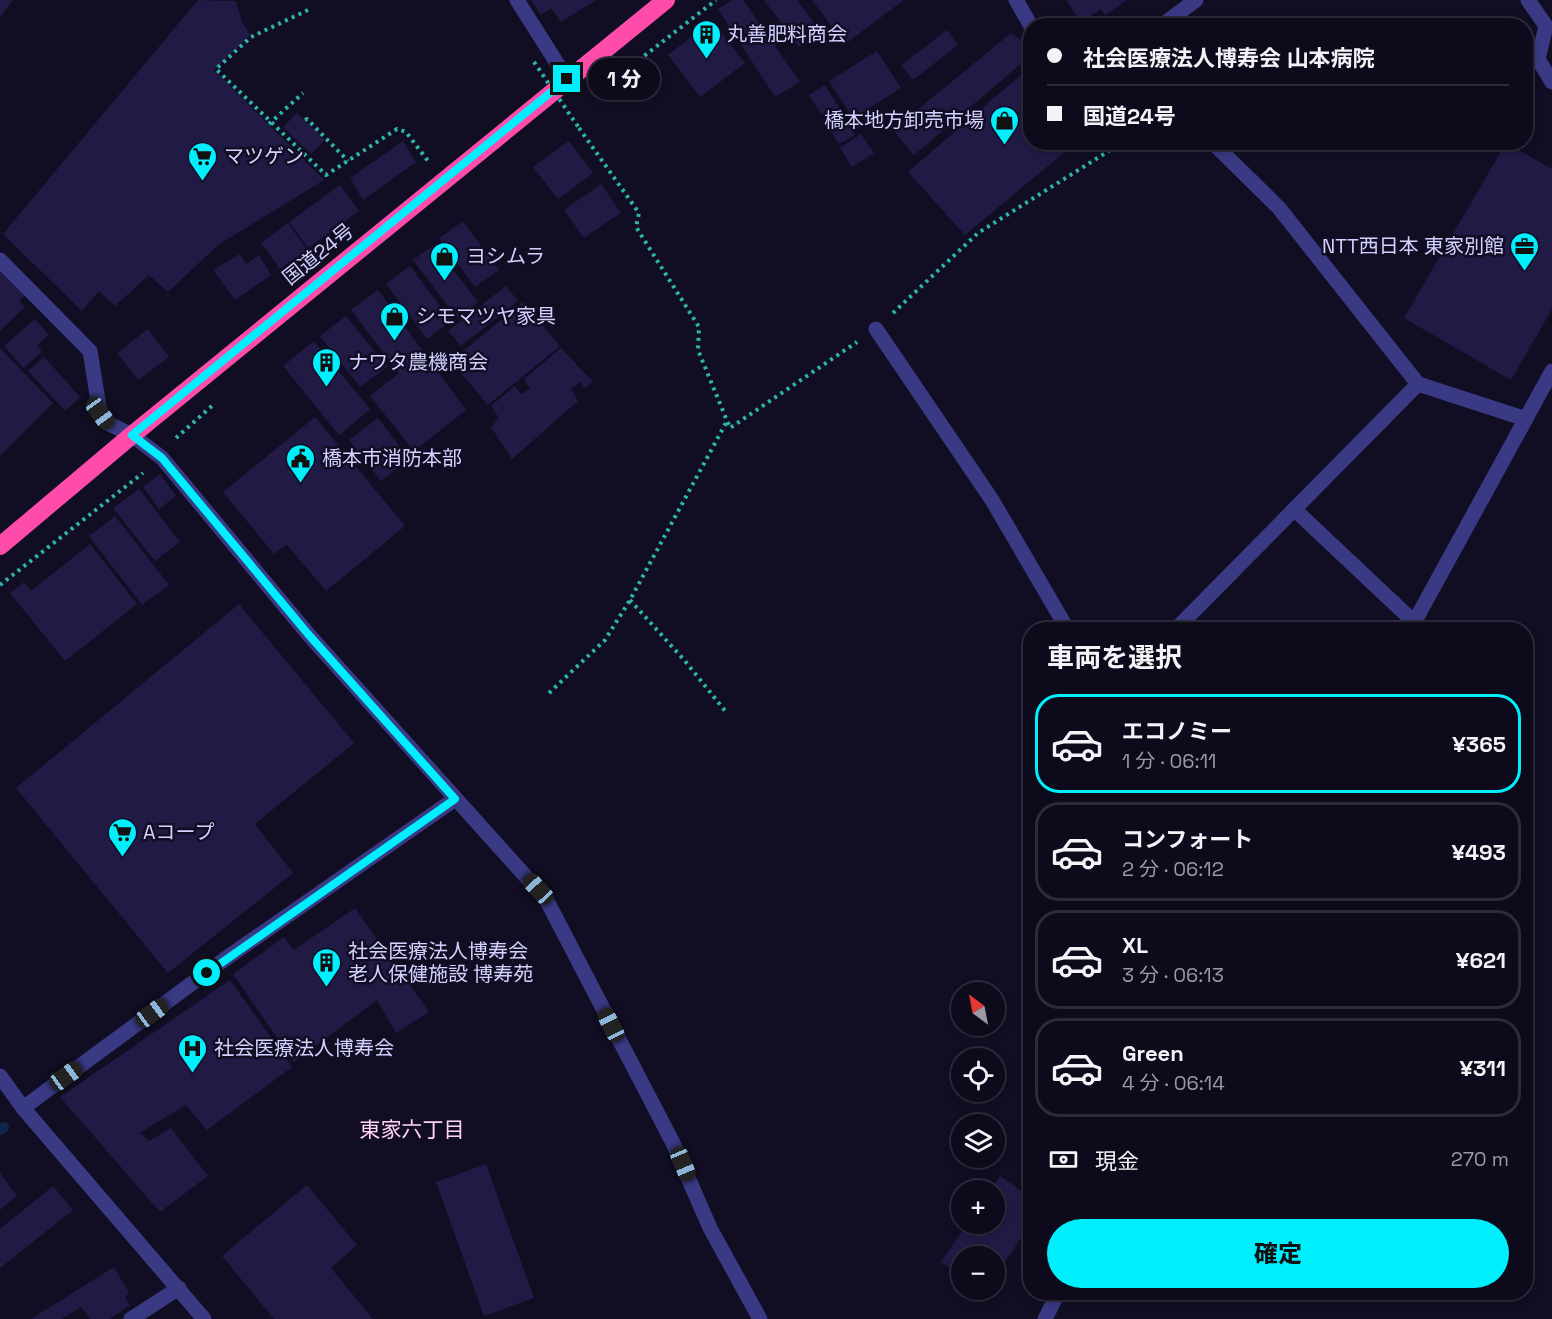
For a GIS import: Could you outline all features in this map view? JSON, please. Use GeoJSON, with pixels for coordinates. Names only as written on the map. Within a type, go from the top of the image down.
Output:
{"type":"FeatureCollection","features":[{"type":"Feature","properties":{"kind":"highway","name":"国道24号"},"geometry":{"type":"LineString","coordinates":[[0,546],[132,435],[666,0]]}},
{"type":"Feature","properties":{"kind":"street"},"geometry":{"type":"LineString","coordinates":[[517,0],[567,79]]}},
{"type":"Feature","properties":{"kind":"street"},"geometry":{"type":"LineString","coordinates":[[1016,0],[1026,18]]}},
{"type":"Feature","properties":{"kind":"street"},"geometry":{"type":"LineString","coordinates":[[1172,18],[1196,0]]}},
{"type":"Feature","properties":{"kind":"street"},"geometry":{"type":"LineString","coordinates":[[1528,0],[1546,26],[1538,59],[1552,82]]}},
{"type":"Feature","properties":{"kind":"street"},"geometry":{"type":"LineString","coordinates":[[1220,150],[1279,208],[1418,384],[1526,419]]}},
{"type":"Feature","properties":{"kind":"street"},"geometry":{"type":"LineString","coordinates":[[0,260],[90,351],[100,413],[107,423],[132,435],[162,458],[308,634],[538,889],[553,910],[678,1153],[710,1228],[760,1319]]}},
{"type":"Feature","properties":{"kind":"street"},"geometry":{"type":"LineString","coordinates":[[876,330],[992,500],[1063,622]]}},
{"type":"Feature","properties":{"kind":"street"},"geometry":{"type":"LineString","coordinates":[[1414,622],[1552,371]]}},
{"type":"Feature","properties":{"kind":"street"},"geometry":{"type":"LineString","coordinates":[[1183,622],[1418,384]]}},
{"type":"Feature","properties":{"kind":"street"},"geometry":{"type":"LineString","coordinates":[[1294,509],[1408,622]]}},
{"type":"Feature","properties":{"kind":"street"},"geometry":{"type":"LineString","coordinates":[[23,1108],[225,959],[455,799]]}},
{"type":"Feature","properties":{"kind":"street"},"geometry":{"type":"LineString","coordinates":[[0,1076],[23,1108],[204,1319]]}},
{"type":"Feature","properties":{"kind":"street"},"geometry":{"type":"LineString","coordinates":[[131,1319],[179,1288]]}},
{"type":"Feature","properties":{"kind":"street"},"geometry":{"type":"LineString","coordinates":[[1045,1319],[1054,1300]]}},
{"type":"Feature","properties":{"kind":"path"},"geometry":{"type":"LineString","coordinates":[[596,94],[716,0]]}},
{"type":"Feature","properties":{"kind":"path"},"geometry":{"type":"LineString","coordinates":[[308,10],[251,37],[216,69],[269,124],[326,175],[397,129],[406,132],[430,164]]}},
{"type":"Feature","properties":{"kind":"path"},"geometry":{"type":"LineString","coordinates":[[534,62],[639,213],[636,227],[699,327],[699,350],[730,428],[876,330],[978,233],[1110,150]]}},
{"type":"Feature","properties":{"kind":"path"},"geometry":{"type":"LineString","coordinates":[[269,124],[303,93]]}},
{"type":"Feature","properties":{"kind":"path"},"geometry":{"type":"LineString","coordinates":[[305,120],[307,118],[348,161]]}},
{"type":"Feature","properties":{"kind":"path"},"geometry":{"type":"LineString","coordinates":[[0,585],[162,458],[176,438],[219,400]]}},
{"type":"Feature","properties":{"kind":"path"},"geometry":{"type":"LineString","coordinates":[[549,693],[604,640],[630,600],[727,421]]}},
{"type":"Feature","properties":{"kind":"path"},"geometry":{"type":"LineString","coordinates":[[630,600],[685,661],[726,712]]}},
{"type":"Feature","properties":{"kind":"building"},"geometry":{"type":"Polygon","coordinates":[[[0,0],[13,0],[0,18],[0,0]]]}},
{"type":"Feature","properties":{"kind":"building"},"geometry":{"type":"Polygon","coordinates":[[[198,0],[236,1],[242,22],[250,35],[214,70],[324,180],[218,245],[168,292],[149,275],[115,306],[99,291],[82,311],[3,234],[198,0]]]}},
{"type":"Feature","properties":{"kind":"building"},"geometry":{"type":"Polygon","coordinates":[[[531,0],[596,0],[561,22],[551,8],[541,15],[531,0]]]}},
{"type":"Feature","properties":{"kind":"building"},"geometry":{"type":"Polygon","coordinates":[[[732,0],[743,0],[800,82],[775,97],[718,9],[732,0]]]}},
{"type":"Feature","properties":{"kind":"building"},"geometry":{"type":"Polygon","coordinates":[[[764,0],[797,0],[820,31],[799,47],[764,0]]]}},
{"type":"Feature","properties":{"kind":"building"},"geometry":{"type":"Polygon","coordinates":[[[812,0],[904,0],[845,44],[812,0]]]}},
{"type":"Feature","properties":{"kind":"building"},"geometry":{"type":"Polygon","coordinates":[[[1066,0],[1127,0],[1105,15],[1101,9],[1087,18],[1078,18],[1066,0]]]}},
{"type":"Feature","properties":{"kind":"building","name":"丸善肥料商会"},"geometry":{"type":"Polygon","coordinates":[[[712,21],[745,63],[700,97],[668,55],[712,21]]]}},
{"type":"Feature","properties":{"kind":"building"},"geometry":{"type":"Polygon","coordinates":[[[947,30],[958,45],[913,80],[901,65],[947,30]]]}},
{"type":"Feature","properties":{"kind":"building"},"geometry":{"type":"Polygon","coordinates":[[[1011,33],[1023,41],[1023,62],[914,155],[893,130],[1011,33]]]}},
{"type":"Feature","properties":{"kind":"building"},"geometry":{"type":"Polygon","coordinates":[[[877,51],[901,88],[853,118],[829,81],[877,51]]]}},
{"type":"Feature","properties":{"kind":"building"},"geometry":{"type":"Polygon","coordinates":[[[1023,73],[1023,150],[1067,150],[965,235],[908,172],[1023,73]]]}},
{"type":"Feature","properties":{"kind":"building"},"geometry":{"type":"Polygon","coordinates":[[[825,85],[844,116],[829,126],[809,95],[825,85]]]}},
{"type":"Feature","properties":{"kind":"building"},"geometry":{"type":"Polygon","coordinates":[[[297,113],[325,140],[311,154],[283,127],[297,113]]]}},
{"type":"Feature","properties":{"kind":"building"},"geometry":{"type":"Polygon","coordinates":[[[844,120],[855,135],[839,144],[830,130],[844,120]]]}},
{"type":"Feature","properties":{"kind":"building"},"geometry":{"type":"Polygon","coordinates":[[[861,134],[874,153],[852,167],[840,148],[861,134]]]}},
{"type":"Feature","properties":{"kind":"building"},"geometry":{"type":"Polygon","coordinates":[[[403,141],[416,162],[363,200],[350,178],[403,141]]]}},
{"type":"Feature","properties":{"kind":"building"},"geometry":{"type":"Polygon","coordinates":[[[569,141],[593,173],[558,199],[533,167],[569,141]]]}},
{"type":"Feature","properties":{"kind":"building"},"geometry":{"type":"Polygon","coordinates":[[[1502,150],[1518,150],[1552,169],[1552,309],[1511,380],[1404,318],[1502,150]]]}},
{"type":"Feature","properties":{"kind":"building"},"geometry":{"type":"Polygon","coordinates":[[[601,184],[621,213],[584,238],[564,210],[601,184]]]}},
{"type":"Feature","properties":{"kind":"building"},"geometry":{"type":"Polygon","coordinates":[[[340,185],[359,211],[308,248],[289,222],[340,185]]]}},
{"type":"Feature","properties":{"kind":"building"},"geometry":{"type":"Polygon","coordinates":[[[463,221],[499,270],[475,287],[439,238],[463,221]]]}},
{"type":"Feature","properties":{"kind":"building"},"geometry":{"type":"Polygon","coordinates":[[[288,223],[307,250],[280,269],[261,243],[288,223]]]}},
{"type":"Feature","properties":{"kind":"building","name":"ヨシムラ"},"geometry":{"type":"Polygon","coordinates":[[[434,245],[478,302],[457,318],[413,260],[434,245]]]}},
{"type":"Feature","properties":{"kind":"building"},"geometry":{"type":"Polygon","coordinates":[[[240,254],[246,264],[259,255],[271,275],[235,300],[213,270],[240,254]]]}},
{"type":"Feature","properties":{"kind":"building"},"geometry":{"type":"Polygon","coordinates":[[[410,266],[451,321],[427,339],[386,284],[410,266]]]}},
{"type":"Feature","properties":{"kind":"building"},"geometry":{"type":"Polygon","coordinates":[[[0,269],[25,295],[19,301],[25,307],[0,331],[0,269]]]}},
{"type":"Feature","properties":{"kind":"building"},"geometry":{"type":"Polygon","coordinates":[[[506,286],[518,301],[461,346],[448,331],[506,286]]]}},
{"type":"Feature","properties":{"kind":"building","name":"シモマツヤ家具"},"geometry":{"type":"Polygon","coordinates":[[[378,290],[466,410],[414,451],[370,396],[399,373],[351,310],[378,290]]]}},
{"type":"Feature","properties":{"kind":"building"},"geometry":{"type":"Polygon","coordinates":[[[523,302],[560,346],[488,405],[451,361],[523,302]]]}},
{"type":"Feature","properties":{"kind":"building"},"geometry":{"type":"Polygon","coordinates":[[[346,316],[387,367],[360,387],[320,336],[346,316]]]}},
{"type":"Feature","properties":{"kind":"building"},"geometry":{"type":"Polygon","coordinates":[[[35,319],[49,335],[37,345],[42,352],[23,368],[4,346],[35,319]]]}},
{"type":"Feature","properties":{"kind":"building"},"geometry":{"type":"Polygon","coordinates":[[[148,329],[169,357],[138,380],[117,353],[148,329]]]}},
{"type":"Feature","properties":{"kind":"building","name":"ナワタ農機商会"},"geometry":{"type":"Polygon","coordinates":[[[314,341],[370,409],[339,435],[283,366],[314,341]]]}},
{"type":"Feature","properties":{"kind":"building"},"geometry":{"type":"Polygon","coordinates":[[[0,348],[53,403],[0,456],[0,348]]]}},
{"type":"Feature","properties":{"kind":"building"},"geometry":{"type":"Polygon","coordinates":[[[561,348],[593,382],[584,388],[580,382],[571,389],[578,401],[512,459],[491,427],[499,418],[491,406],[515,386],[521,394],[530,389],[524,379],[561,348]]]}},
{"type":"Feature","properties":{"kind":"building"},"geometry":{"type":"Polygon","coordinates":[[[44,357],[80,397],[65,411],[28,371],[44,357]]]}},
{"type":"Feature","properties":{"kind":"building"},"geometry":{"type":"Polygon","coordinates":[[[315,417],[405,526],[326,591],[287,545],[274,554],[223,492],[315,417]]]}},
{"type":"Feature","properties":{"kind":"building"},"geometry":{"type":"Polygon","coordinates":[[[378,418],[409,459],[381,481],[349,440],[378,418]]]}},
{"type":"Feature","properties":{"kind":"building"},"geometry":{"type":"Polygon","coordinates":[[[160,474],[176,496],[159,509],[143,487],[160,474]]]}},
{"type":"Feature","properties":{"kind":"building"},"geometry":{"type":"Polygon","coordinates":[[[139,489],[180,542],[155,561],[113,508],[139,489]]]}},
{"type":"Feature","properties":{"kind":"building"},"geometry":{"type":"Polygon","coordinates":[[[115,516],[169,585],[142,605],[89,536],[115,516]]]}},
{"type":"Feature","properties":{"kind":"building"},"geometry":{"type":"Polygon","coordinates":[[[90,544],[137,604],[65,661],[10,593],[24,582],[31,591],[90,544]]]}},
{"type":"Feature","properties":{"kind":"building"},"geometry":{"type":"Polygon","coordinates":[[[239,604],[354,743],[255,824],[293,873],[168,973],[16,788],[239,604]]]}},
{"type":"Feature","properties":{"kind":"building","name":"社会医療法人博寿会 老人保健施設 博寿苑"},"geometry":{"type":"Polygon","coordinates":[[[355,908],[429,1012],[396,1033],[377,1000],[294,1062],[233,974],[284,937],[294,950],[355,908]]]}},
{"type":"Feature","properties":{"kind":"building"},"geometry":{"type":"Polygon","coordinates":[[[230,980],[292,1067],[207,1130],[186,1105],[140,1133],[149,1141],[171,1128],[208,1176],[160,1212],[60,1097],[230,980]]]}},
{"type":"Feature","properties":{"kind":"building"},"geometry":{"type":"Polygon","coordinates":[[[486,1164],[534,1298],[484,1316],[436,1182],[486,1164]]]}},
{"type":"Feature","properties":{"kind":"building"},"geometry":{"type":"Polygon","coordinates":[[[0,1173],[17,1196],[0,1210],[0,1173]]]}},
{"type":"Feature","properties":{"kind":"building"},"geometry":{"type":"Polygon","coordinates":[[[1000,1176],[1023,1192],[1023,1235],[1005,1262],[1005,1246],[952,1246],[960,1234],[1005,1234],[1005,1180],[997,1180],[1000,1176]]]}},
{"type":"Feature","properties":{"kind":"building"},"geometry":{"type":"Polygon","coordinates":[[[307,1185],[357,1245],[331,1268],[373,1319],[274,1319],[222,1256],[307,1185]]]}},
{"type":"Feature","properties":{"kind":"building"},"geometry":{"type":"Polygon","coordinates":[[[53,1186],[73,1210],[0,1268],[0,1229],[53,1186]]]}},
{"type":"Feature","properties":{"kind":"building"},"geometry":{"type":"Polygon","coordinates":[[[951,1247],[951,1269],[941,1262],[951,1247]]]}},
{"type":"Feature","properties":{"kind":"building"},"geometry":{"type":"Polygon","coordinates":[[[114,1267],[129,1293],[125,1298],[130,1305],[110,1319],[90,1319],[81,1307],[62,1319],[31,1319],[114,1267]]]}},
{"type":"Feature","properties":{"kind":"waterway"},"geometry":{"type":"LineString","coordinates":[[0,1130],[4,1127]]}},
{"type":"Feature","properties":{"kind":"place","name":"丸善肥料商会"},"geometry":{"type":"Point","coordinates":[706,60]}},
{"type":"Feature","properties":{"kind":"place","name":"橋本地方卸売市場"},"geometry":{"type":"Point","coordinates":[1005,146]}},
{"type":"Feature","properties":{"kind":"place","name":"マツゲン"},"geometry":{"type":"Point","coordinates":[203,182]}},
{"type":"Feature","properties":{"kind":"place","name":"NTT西日本 東家別館"},"geometry":{"type":"Point","coordinates":[1525,272]}},
{"type":"Feature","properties":{"kind":"place","name":"ヨシムラ"},"geometry":{"type":"Point","coordinates":[445,282]}},
{"type":"Feature","properties":{"kind":"place","name":"シモマツヤ家具"},"geometry":{"type":"Point","coordinates":[395,342]}},
{"type":"Feature","properties":{"kind":"place","name":"ナワタ農機商会"},"geometry":{"type":"Point","coordinates":[327,388]}},
{"type":"Feature","properties":{"kind":"place","name":"橋本市消防本部"},"geometry":{"type":"Point","coordinates":[301,484]}},
{"type":"Feature","properties":{"kind":"place","name":"Aコープ"},"geometry":{"type":"Point","coordinates":[122,858]}},
{"type":"Feature","properties":{"kind":"place","name":"社会医療法人博寿会 老人保健施設 博寿苑"},"geometry":{"type":"Point","coordinates":[327,988]}},
{"type":"Feature","properties":{"kind":"place","name":"社会医療法人博寿会"},"geometry":{"type":"Point","coordinates":[193,1074]}},
{"type":"Feature","properties":{"kind":"district","name":"東家六丁目"},"geometry":{"type":"Point","coordinates":[412,1130]}},
{"type":"Feature","properties":{"kind":"route"},"geometry":{"type":"LineString","coordinates":[[207,973],[455,799],[308,634],[162,458],[132,435],[567,79]]}}]}
